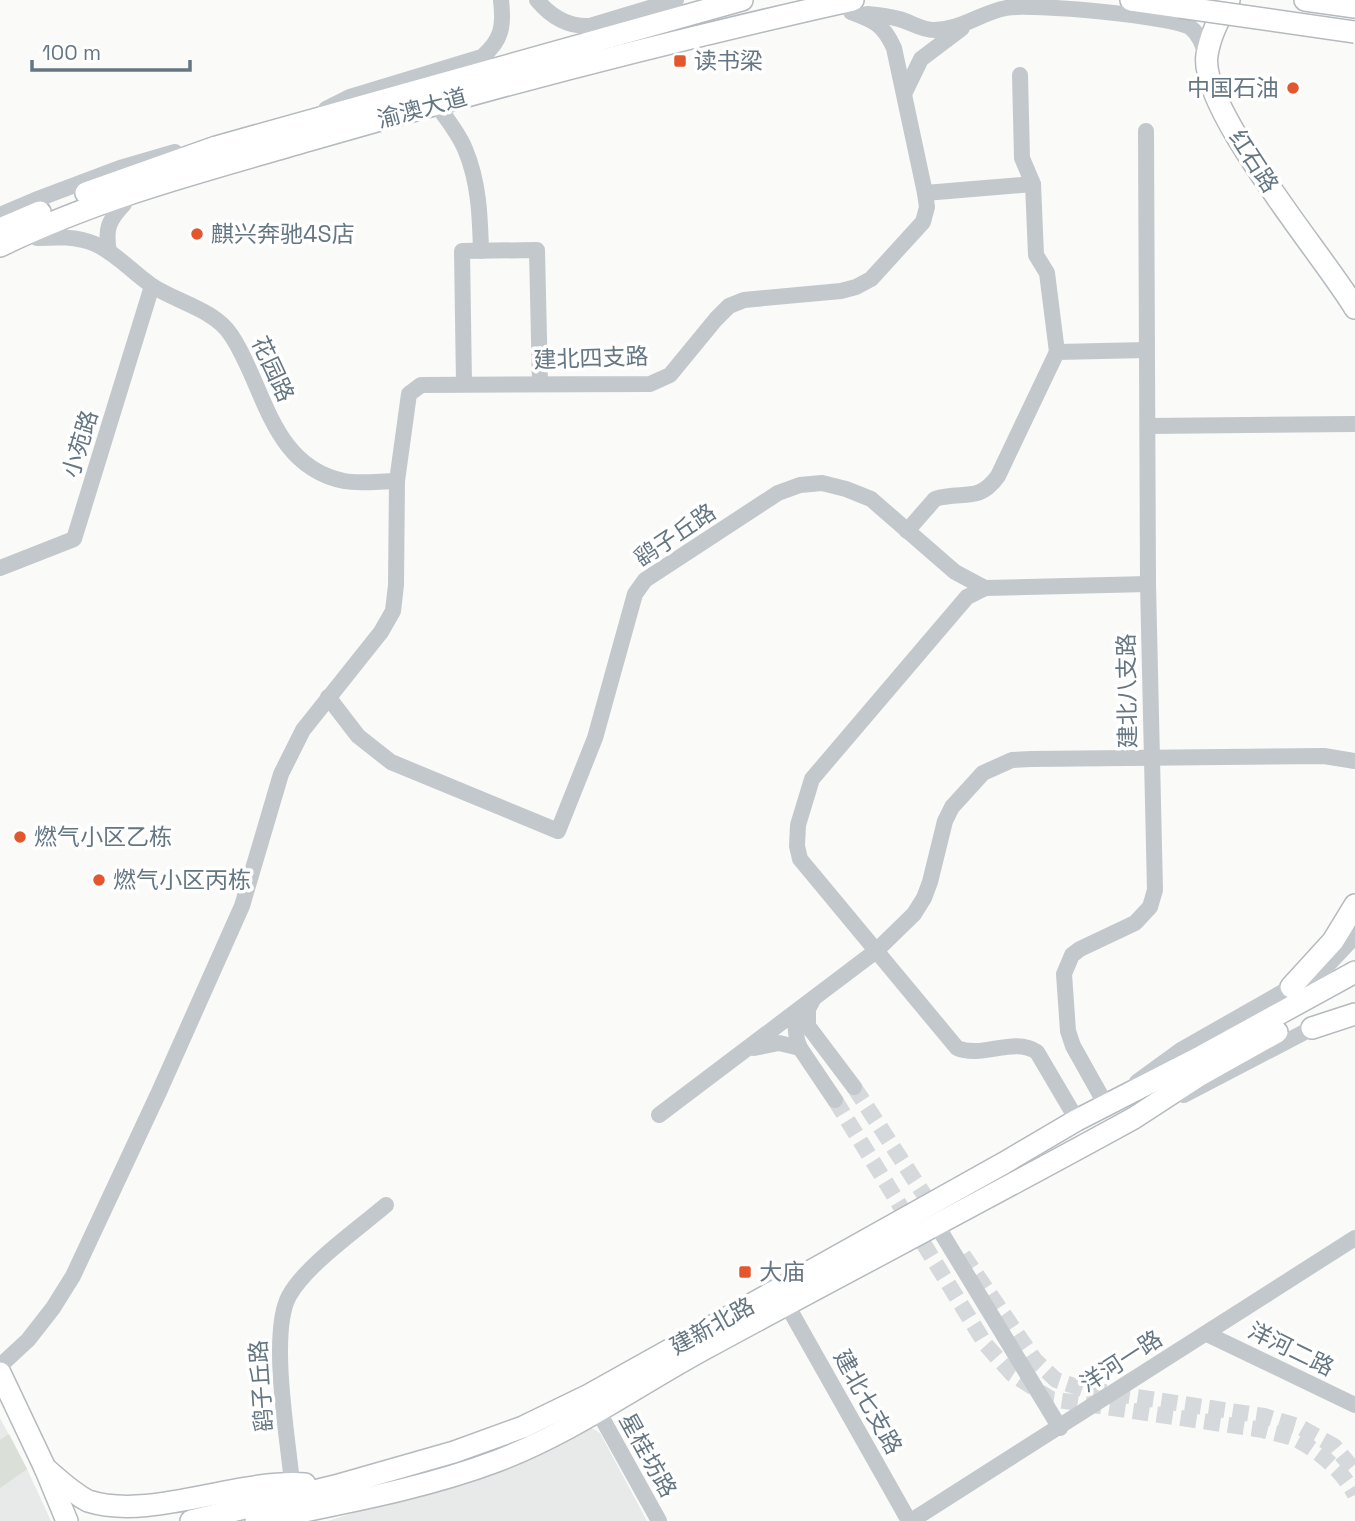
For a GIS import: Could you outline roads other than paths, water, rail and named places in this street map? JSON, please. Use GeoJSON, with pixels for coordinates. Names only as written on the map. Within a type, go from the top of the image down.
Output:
{"type":"FeatureCollection","features":[{"type":"Feature","properties":{"kind":"main road","name":"渝澳大道"},"geometry":{"type":"LineString","coordinates":[[0,246],[40,225],[298,124],[742,0]]}},
{"type":"Feature","properties":{"kind":"main road"},"geometry":{"type":"LineString","coordinates":[[1131,0],[1355,32]]}},
{"type":"Feature","properties":{"kind":"main road","name":"红石路"},"geometry":{"type":"LineString","coordinates":[[1229,0],[1216,25],[1206,56],[1210,82],[1220,110],[1355,307]]}},
{"type":"Feature","properties":{"kind":"main road"},"geometry":{"type":"LineString","coordinates":[[1305,0],[1355,7]]}},
{"type":"Feature","properties":{"kind":"main road","name":"渝澳大道"},"geometry":{"type":"LineString","coordinates":[[218,157],[788,15],[852,6]]}},
{"type":"Feature","properties":{"kind":"main road","name":"渝澳大道"},"geometry":{"type":"LineString","coordinates":[[0,229],[40,225]]}},
{"type":"Feature","properties":{"kind":"main road"},"geometry":{"type":"LineString","coordinates":[[1291,987],[1334,941],[1355,905]]}},
{"type":"Feature","properties":{"kind":"main road"},"geometry":{"type":"LineString","coordinates":[[1201,1066],[1355,972]]}},
{"type":"Feature","properties":{"kind":"main road"},"geometry":{"type":"LineString","coordinates":[[1201,1066],[1355,988]]}},
{"type":"Feature","properties":{"kind":"main road"},"geometry":{"type":"LineString","coordinates":[[1312,1028],[1355,1014]]}},
{"type":"Feature","properties":{"kind":"main road","name":"建新北路"},"geometry":{"type":"LineString","coordinates":[[191,1521],[335,1486],[489,1441],[556,1412],[1077,1120],[1112,1102],[1201,1066]]}},
{"type":"Feature","properties":{"kind":"main road","name":"建新北路"},"geometry":{"type":"LineString","coordinates":[[256,1521],[365,1498],[460,1473],[533,1446],[702,1350],[1134,1118],[1201,1066]]}},
{"type":"Feature","properties":{"kind":"main road"},"geometry":{"type":"LineString","coordinates":[[0,1373],[67,1521]]}},
{"type":"Feature","properties":{"kind":"main road"},"geometry":{"type":"LineString","coordinates":[[45,1468],[70,1491],[90,1503],[128,1513],[151,1512],[240,1491],[292,1483],[335,1486]]}},
{"type":"Feature","properties":{"kind":"main road"},"geometry":{"type":"LineString","coordinates":[[312,1521],[365,1498]]}},
{"type":"Feature","properties":{"kind":"street"},"geometry":{"type":"LineString","coordinates":[[298,124],[350,97],[482,57],[494,47],[500,34],[501,0]]}},
{"type":"Feature","properties":{"kind":"street"},"geometry":{"type":"LineString","coordinates":[[537,0],[553,15],[577,26],[590,26],[676,0]]}},
{"type":"Feature","properties":{"kind":"street"},"geometry":{"type":"LineString","coordinates":[[852,6],[933,30],[967,24]]}},
{"type":"Feature","properties":{"kind":"street","name":"建北四支路"},"geometry":{"type":"LineString","coordinates":[[0,1366],[28,1340],[73,1276],[243,906],[281,774],[303,730],[381,632],[393,611],[396,585],[397,481],[410,394],[421,385],[650,384],[670,375],[729,306],[744,300],[841,291],[856,287],[871,279],[923,222],[927,207],[925,192],[894,48],[883,28],[852,6]]}},
{"type":"Feature","properties":{"kind":"street"},"geometry":{"type":"LineString","coordinates":[[905,92],[921,59],[967,24],[984,14],[1007,7],[1047,6],[1169,21],[1190,27],[1199,37],[1206,56]]}},
{"type":"Feature","properties":{"kind":"street"},"geometry":{"type":"LineString","coordinates":[[907,531],[935,499],[976,495],[992,485],[1057,352],[1047,273],[1036,255],[1033,184],[1022,158],[1020,75]]}},
{"type":"Feature","properties":{"kind":"street"},"geometry":{"type":"LineString","coordinates":[[435,103],[457,133],[470,163],[480,208],[481,251]]}},
{"type":"Feature","properties":{"kind":"street","name":"建北八支路"},"geometry":{"type":"LineString","coordinates":[[1112,1102],[1073,1046],[1068,1031],[1064,974],[1072,955],[1135,923],[1150,906],[1155,890],[1148,584],[1146,131]]}},
{"type":"Feature","properties":{"kind":"street"},"geometry":{"type":"LineString","coordinates":[[0,215],[120,167],[171,153],[218,157]]}},
{"type":"Feature","properties":{"kind":"street"},"geometry":{"type":"LineString","coordinates":[[0,254],[40,225],[124,204],[173,188],[218,157]]}},
{"type":"Feature","properties":{"kind":"street"},"geometry":{"type":"LineString","coordinates":[[925,192],[1033,184]]}},
{"type":"Feature","properties":{"kind":"street"},"geometry":{"type":"LineString","coordinates":[[109,252],[108,227],[111,218],[124,204]]}},
{"type":"Feature","properties":{"kind":"street","name":"花园路"},"geometry":{"type":"LineString","coordinates":[[40,225],[82,239],[109,252],[152,286],[213,317],[230,333],[242,354],[266,412],[282,438],[302,459],[322,474],[345,481],[397,481]]}},
{"type":"Feature","properties":{"kind":"street"},"geometry":{"type":"LineString","coordinates":[[464,384],[461,251],[537,250],[540,383]]}},
{"type":"Feature","properties":{"kind":"street","name":"小苑路"},"geometry":{"type":"LineString","coordinates":[[0,568],[74,539],[152,286]]}},
{"type":"Feature","properties":{"kind":"street"},"geometry":{"type":"LineString","coordinates":[[1057,352],[1147,351]]}},
{"type":"Feature","properties":{"kind":"street"},"geometry":{"type":"LineString","coordinates":[[1148,426],[1355,424]]}},
{"type":"Feature","properties":{"kind":"street","name":"鹞子丘路"},"geometry":{"type":"LineString","coordinates":[[328,697],[358,736],[391,762],[558,831],[595,738],[635,594],[645,580],[778,493],[800,485],[822,483],[871,499],[955,572],[985,588]]}},
{"type":"Feature","properties":{"kind":"street"},"geometry":{"type":"LineString","coordinates":[[955,572],[959,584],[957,608]]}},
{"type":"Feature","properties":{"kind":"street"},"geometry":{"type":"LineString","coordinates":[[1077,1120],[1037,1052],[1031,1048],[1019,1046],[972,1052],[957,1048],[800,859],[797,846],[798,825],[813,779],[967,597],[985,588],[1148,584]]}},
{"type":"Feature","properties":{"kind":"street"},"geometry":{"type":"LineString","coordinates":[[659,1115],[877,951],[914,914],[930,881],[945,821],[952,807],[983,773],[1012,760],[1324,756],[1355,750]]}},
{"type":"Feature","properties":{"kind":"street"},"geometry":{"type":"LineString","coordinates":[[1324,756],[1355,761]]}},
{"type":"Feature","properties":{"kind":"street"},"geometry":{"type":"LineString","coordinates":[[1112,1102],[1181,1050],[1325,968],[1355,936]]}},
{"type":"Feature","properties":{"kind":"street"},"geometry":{"type":"LineString","coordinates":[[814,999],[808,1009],[808,1026],[855,1087]]}},
{"type":"Feature","properties":{"kind":"street"},"geometry":{"type":"LineString","coordinates":[[1134,1118],[1205,1085],[1355,1006]]}},
{"type":"Feature","properties":{"kind":"street"},"geometry":{"type":"LineString","coordinates":[[794,1014],[800,1048],[835,1100]]}},
{"type":"Feature","properties":{"kind":"street"},"geometry":{"type":"LineString","coordinates":[[742,1053],[771,1043],[800,1048]]}},
{"type":"Feature","properties":{"kind":"street","name":"鹞子丘路"},"geometry":{"type":"LineString","coordinates":[[292,1483],[279,1351],[280,1320],[289,1296],[310,1270],[386,1205]]}},
{"type":"Feature","properties":{"kind":"street"},"geometry":{"type":"LineString","coordinates":[[936,1224],[1059,1428]]}},
{"type":"Feature","properties":{"kind":"street","name":"洋河一路"},"geometry":{"type":"LineString","coordinates":[[910,1521],[1355,1238]]}},
{"type":"Feature","properties":{"kind":"street","name":"建北七支路"},"geometry":{"type":"LineString","coordinates":[[787,1305],[910,1521]]}},
{"type":"Feature","properties":{"kind":"street","name":"洋河二路"},"geometry":{"type":"LineString","coordinates":[[1207,1334],[1355,1405]]}},
{"type":"Feature","properties":{"kind":"street","name":"星桂坊路"},"geometry":{"type":"LineString","coordinates":[[598,1411],[659,1521]]}},
{"type":"Feature","properties":{"kind":"tunnel"},"geometry":{"type":"LineString","coordinates":[[854,1087],[936,1213]]}},
{"type":"Feature","properties":{"kind":"tunnel"},"geometry":{"type":"LineString","coordinates":[[835,1100],[986,1345],[1012,1374],[1051,1399],[1263,1430],[1291,1438],[1313,1449],[1330,1462],[1355,1495]]}},
{"type":"Feature","properties":{"kind":"tunnel"},"geometry":{"type":"LineString","coordinates":[[963,1255],[1035,1360],[1056,1380],[1083,1389],[1264,1416],[1298,1426],[1334,1446],[1355,1471]]}},
{"type":"Feature","properties":{"kind":"place","name":"读书梁"},"geometry":{"type":"Point","coordinates":[680,61]}},
{"type":"Feature","properties":{"kind":"place","name":"中国石油"},"geometry":{"type":"Point","coordinates":[1293,88]}},
{"type":"Feature","properties":{"kind":"place","name":"麒兴奔驰4S店"},"geometry":{"type":"Point","coordinates":[197,234]}},
{"type":"Feature","properties":{"kind":"place","name":"燃气小区乙栋"},"geometry":{"type":"Point","coordinates":[20,837]}},
{"type":"Feature","properties":{"kind":"place","name":"燃气小区丙栋"},"geometry":{"type":"Point","coordinates":[99,880]}},
{"type":"Feature","properties":{"kind":"place","name":"大庙"},"geometry":{"type":"Point","coordinates":[745,1272]}}]}
